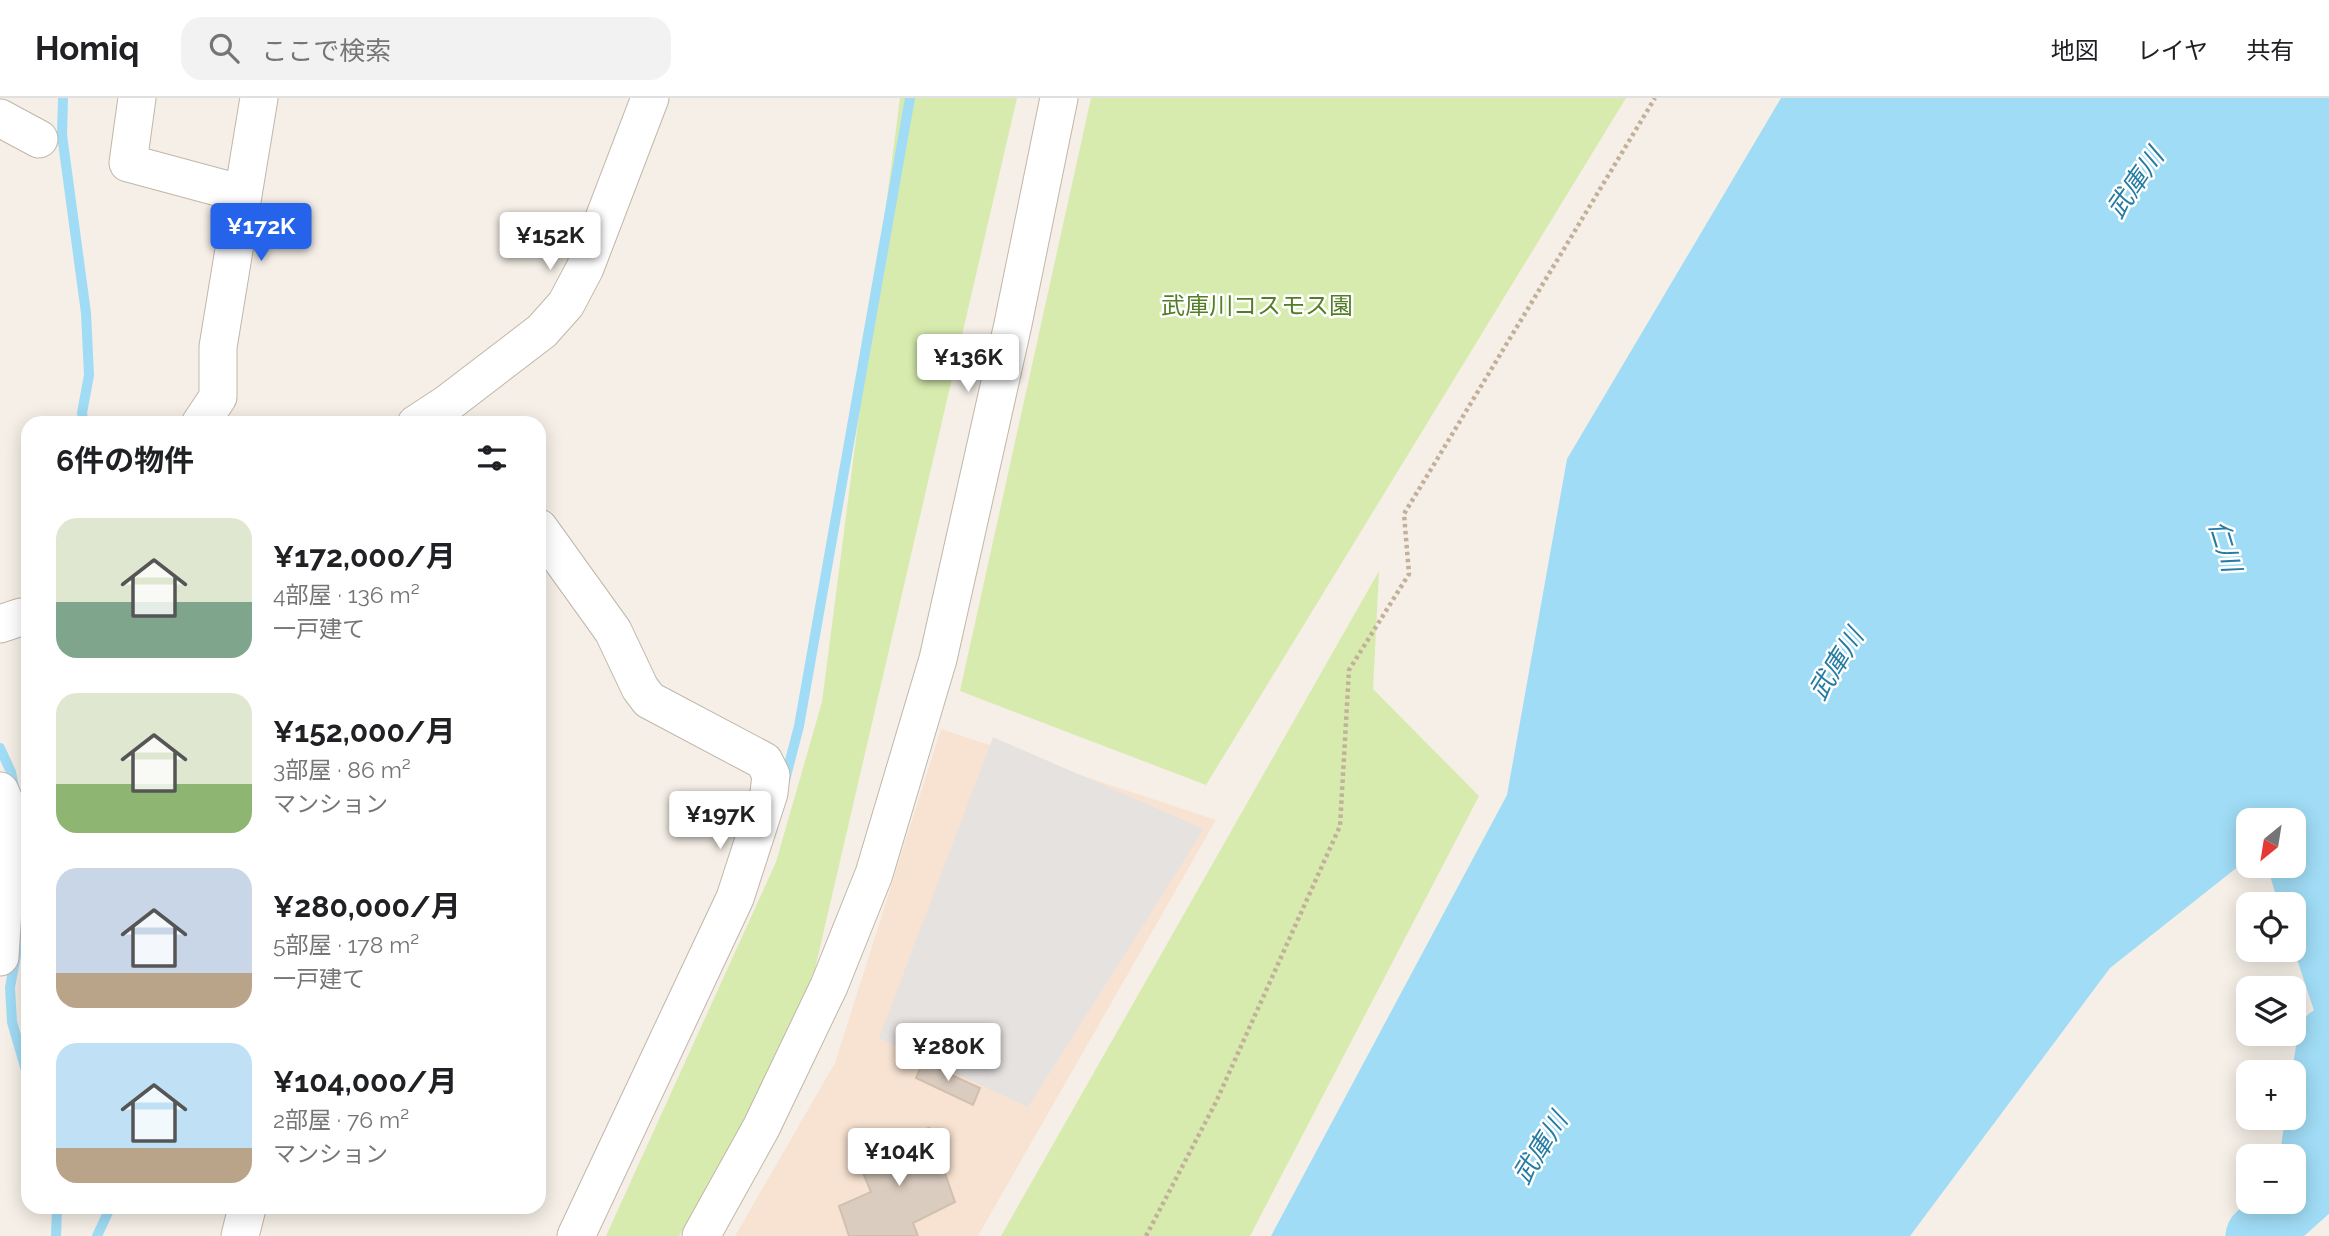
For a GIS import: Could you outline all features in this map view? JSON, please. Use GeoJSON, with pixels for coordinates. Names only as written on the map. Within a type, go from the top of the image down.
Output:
{"type":"FeatureCollection","features":[{"type":"Feature","properties":{"kind":"street"},"geometry":{"type":"LineString","coordinates":[[137,98],[128,163],[231,191]]}},
{"type":"Feature","properties":{"kind":"street"},"geometry":{"type":"LineString","coordinates":[[207,414],[219,397],[218,347],[231,191],[259,98]]}},
{"type":"Feature","properties":{"kind":"street"},"geometry":{"type":"LineString","coordinates":[[456,413],[542,331],[566,304],[585,268],[650,98]]}},
{"type":"Feature","properties":{"kind":"street"},"geometry":{"type":"LineString","coordinates":[[701,1236],[761,1128],[829,986],[874,874],[938,659],[1013,324],[1059,98]]}},
{"type":"Feature","properties":{"kind":"street"},"geometry":{"type":"LineString","coordinates":[[0,118],[39,139]]}},
{"type":"Feature","properties":{"kind":"street"},"geometry":{"type":"LineString","coordinates":[[546,538],[613,631],[640,688],[649,700],[764,761],[771,775],[769,793],[735,898],[576,1236]]}},
{"type":"Feature","properties":{"kind":"street"},"geometry":{"type":"LineString","coordinates":[[0,957],[12,803]]}},
{"type":"Feature","properties":{"kind":"street"},"geometry":{"type":"LineString","coordinates":[[240,1236],[246,1214]]}},
{"type":"Feature","properties":{"kind":"path"},"geometry":{"type":"LineString","coordinates":[[1146,1236],[1216,1102],[1340,825],[1349,670],[1409,574],[1404,514],[1655,98]]}},
{"type":"Feature","properties":{"kind":"shaded area"},"geometry":{"type":"Polygon","coordinates":[[[941,729],[1216,820],[978,1236],[735,1236],[835,1063],[941,729]]]}},
{"type":"Feature","properties":{"kind":"shaded area"},"geometry":{"type":"Polygon","coordinates":[[[993,737],[1204,829],[1028,1107],[879,1038],[993,737]]]}},
{"type":"Feature","properties":{"kind":"green space"},"geometry":{"type":"Polygon","coordinates":[[[900,98],[1017,98],[815,969],[755,1108],[679,1236],[606,1236],[776,862],[822,702],[900,98]]]}},
{"type":"Feature","properties":{"kind":"green space","name":"武庫川コスモス園"},"geometry":{"type":"Polygon","coordinates":[[[1091,98],[1626,98],[1206,785],[960,691],[1091,98]]]}},
{"type":"Feature","properties":{"kind":"green space"},"geometry":{"type":"Polygon","coordinates":[[[1379,571],[1373,689],[1479,796],[1250,1236],[1001,1236],[1379,571]]]}},
{"type":"Feature","properties":{"kind":"water","name":"武庫川"},"geometry":{"type":"Polygon","coordinates":[[[1781,98],[2329,98],[2329,1056],[2306,986],[2306,976],[2303,976],[2298,962],[2306,962],[2306,892],[2275,892],[2271,878],[2306,878],[2306,808],[2236,808],[2236,868],[2110,968],[1910,1236],[1271,1236],[1507,795],[1567,459],[1781,98]]]}},
{"type":"Feature","properties":{"kind":"building"},"geometry":{"type":"Polygon","coordinates":[[[923,1062],[980,1088],[973,1105],[916,1078],[923,1062]]]}},
{"type":"Feature","properties":{"kind":"building"},"geometry":{"type":"Polygon","coordinates":[[[929,1128],[955,1202],[913,1223],[918,1236],[849,1236],[839,1206],[871,1192],[856,1156],[929,1128]]]}},
{"type":"Feature","properties":{"kind":"waterway"},"geometry":{"type":"LineString","coordinates":[[63,98],[62,135],[86,313],[89,375],[83,416]]}},
{"type":"Feature","properties":{"kind":"waterway"},"geometry":{"type":"LineString","coordinates":[[785,780],[799,726],[910,98]]}},
{"type":"Feature","properties":{"kind":"waterway"},"geometry":{"type":"LineString","coordinates":[[0,748],[11,772],[15,792]]}},
{"type":"Feature","properties":{"kind":"waterway"},"geometry":{"type":"LineString","coordinates":[[21,929],[10,987],[12,1022],[21,1053]]}},
{"type":"Feature","properties":{"kind":"waterway","name":"仁川"},"geometry":{"type":"LineString","coordinates":[[2257,1236],[2306,1192],[2329,1038]]}},
{"type":"Feature","properties":{"kind":"waterway"},"geometry":{"type":"LineString","coordinates":[[56,1236],[57,1214]]}},
{"type":"Feature","properties":{"kind":"waterway"},"geometry":{"type":"LineString","coordinates":[[97,1236],[107,1214]]}}]}
